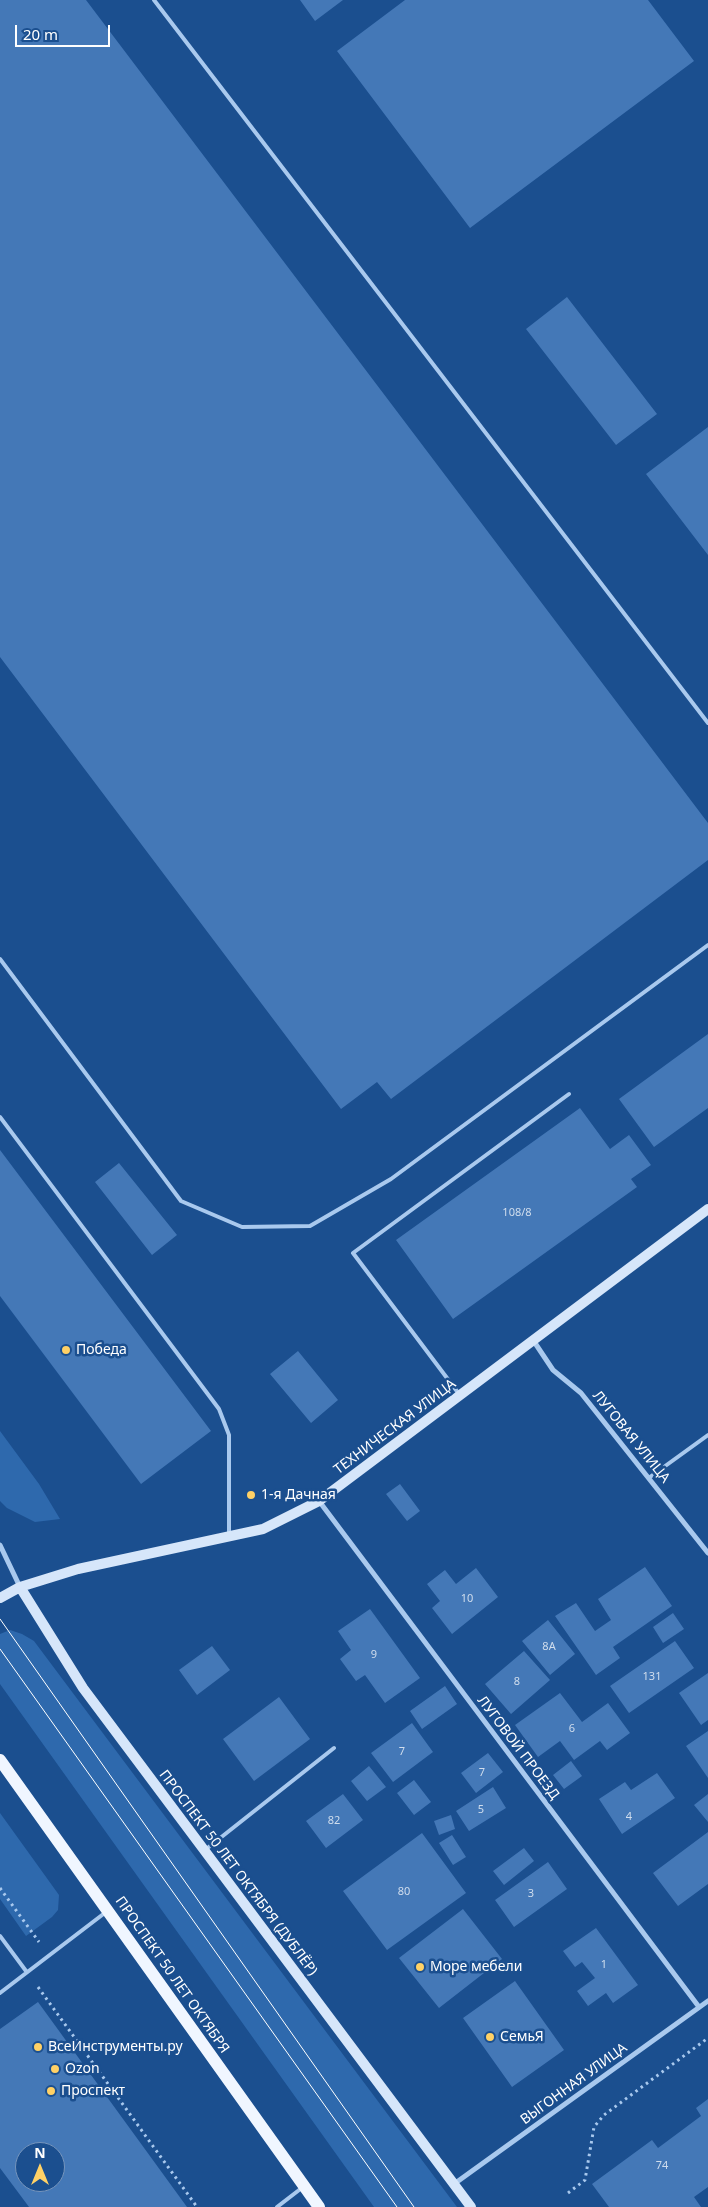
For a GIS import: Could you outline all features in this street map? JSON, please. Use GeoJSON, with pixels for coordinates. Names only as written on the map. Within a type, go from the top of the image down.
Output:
{"type":"FeatureCollection","features":[{"type":"Feature","properties":{"kind":"main road","name":"ТЕХНИЧЕСКАЯ УЛИЦА"},"geometry":{"type":"LineString","coordinates":[[0,1598],[20,1587],[78,1569],[263,1529],[319,1502],[708,1209]]}},
{"type":"Feature","properties":{"kind":"main road","name":"ПРОСПЕКТ 50 ЛЕТ ОКТЯБРЯ (ДУБЛЁР)"},"geometry":{"type":"LineString","coordinates":[[20,1587],[83,1688],[471,2207]]}},
{"type":"Feature","properties":{"kind":"main road","name":"ПРОСПЕКТ 50 ЛЕТ ОКТЯБРЯ"},"geometry":{"type":"LineString","coordinates":[[0,1760],[319,2207]]}},
{"type":"Feature","properties":{"kind":"street","name":"ЛУГОВАЯ УЛИЦА"},"geometry":{"type":"LineString","coordinates":[[533,1340],[553,1370],[581,1392],[650,1477],[708,1553]]}},
{"type":"Feature","properties":{"kind":"street","name":"ЛУГОВОЙ ПРОЕЗД"},"geometry":{"type":"LineString","coordinates":[[319,1502],[699,2007]]}},
{"type":"Feature","properties":{"kind":"street","name":"ПРОСПЕКТ 50 ЛЕТ ОКТЯБРЯ (ДУБЛЁР)"},"geometry":{"type":"LineString","coordinates":[[0,1545],[20,1587]]}},
{"type":"Feature","properties":{"kind":"street","name":"ВЫГОННАЯ УЛИЦА"},"geometry":{"type":"LineString","coordinates":[[454,2184],[708,2001]]}},
{"type":"Feature","properties":{"kind":"lane"},"geometry":{"type":"LineString","coordinates":[[154,0],[708,723]]}},
{"type":"Feature","properties":{"kind":"lane"},"geometry":{"type":"LineString","coordinates":[[0,959],[181,1201],[242,1227],[310,1226],[390,1179],[708,945]]}},
{"type":"Feature","properties":{"kind":"lane"},"geometry":{"type":"LineString","coordinates":[[460,1396],[353,1252],[569,1094]]}},
{"type":"Feature","properties":{"kind":"lane"},"geometry":{"type":"LineString","coordinates":[[0,1117],[219,1409],[228,1435],[228,1537]]}},
{"type":"Feature","properties":{"kind":"lane"},"geometry":{"type":"LineString","coordinates":[[650,1477],[708,1435]]}},
{"type":"Feature","properties":{"kind":"lane"},"geometry":{"type":"LineString","coordinates":[[204,1850],[334,1748]]}},
{"type":"Feature","properties":{"kind":"lane"},"geometry":{"type":"LineString","coordinates":[[0,1993],[26,1971],[108,1911]]}},
{"type":"Feature","properties":{"kind":"lane"},"geometry":{"type":"LineString","coordinates":[[0,1936],[26,1971]]}},
{"type":"Feature","properties":{"kind":"lane"},"geometry":{"type":"LineString","coordinates":[[277,2207],[304,2187]]}},
{"type":"Feature","properties":{"kind":"path"},"geometry":{"type":"LineString","coordinates":[[0,1888],[49,1956]]}},
{"type":"Feature","properties":{"kind":"path"},"geometry":{"type":"LineString","coordinates":[[26,1971],[197,2207]]}},
{"type":"Feature","properties":{"kind":"path"},"geometry":{"type":"LineString","coordinates":[[568,2193],[585,2180],[594,2127],[604,2115],[708,2038]]}},
{"type":"Feature","properties":{"kind":"shaded area"},"geometry":{"type":"Polygon","coordinates":[[[0,1431],[39,1484],[60,1519],[35,1522],[7,1508],[0,1501],[0,1431]]]}},
{"type":"Feature","properties":{"kind":"shaded area"},"geometry":{"type":"Polygon","coordinates":[[[10,1630],[34,1641],[457,2207],[374,2207],[0,1684],[0,1634],[10,1630]]]}},
{"type":"Feature","properties":{"kind":"shaded area"},"geometry":{"type":"Polygon","coordinates":[[[0,1813],[59,1895],[58,1910],[52,1917],[26,1936],[0,1899],[0,1813]]]}},
{"type":"Feature","properties":{"kind":"building"},"geometry":{"type":"Polygon","coordinates":[[[0,0],[86,0],[708,823],[708,860],[391,1099],[377,1082],[341,1109],[0,657],[0,0]]]}},
{"type":"Feature","properties":{"kind":"building"},"geometry":{"type":"Polygon","coordinates":[[[300,0],[343,0],[315,21],[300,0]]]}},
{"type":"Feature","properties":{"kind":"building"},"geometry":{"type":"Polygon","coordinates":[[[405,0],[648,0],[694,61],[470,228],[337,51],[405,0]]]}},
{"type":"Feature","properties":{"kind":"building"},"geometry":{"type":"Polygon","coordinates":[[[567,297],[657,414],[616,445],[526,329],[567,297]]]}},
{"type":"Feature","properties":{"kind":"building"},"geometry":{"type":"Polygon","coordinates":[[[708,427],[708,555],[646,474],[708,427]]]}},
{"type":"Feature","properties":{"kind":"building"},"geometry":{"type":"Polygon","coordinates":[[[708,1034],[708,1108],[654,1147],[619,1099],[708,1034]]]}},
{"type":"Feature","properties":{"kind":"building"},"geometry":{"type":"Polygon","coordinates":[[[580,1108],[610,1149],[629,1135],[651,1165],[631,1179],[637,1187],[453,1319],[396,1240],[580,1108]]]}},
{"type":"Feature","properties":{"kind":"building"},"geometry":{"type":"Polygon","coordinates":[[[0,1150],[211,1431],[141,1484],[0,1296],[0,1150]]]}},
{"type":"Feature","properties":{"kind":"building"},"geometry":{"type":"Polygon","coordinates":[[[119,1163],[177,1235],[152,1255],[95,1182],[119,1163]]]}},
{"type":"Feature","properties":{"kind":"building"},"geometry":{"type":"Polygon","coordinates":[[[298,1351],[338,1400],[311,1423],[270,1374],[298,1351]]]}},
{"type":"Feature","properties":{"kind":"building"},"geometry":{"type":"Polygon","coordinates":[[[400,1484],[420,1511],[407,1521],[386,1494],[400,1484]]]}},
{"type":"Feature","properties":{"kind":"building"},"geometry":{"type":"Polygon","coordinates":[[[645,1567],[672,1606],[613,1647],[620,1658],[596,1675],[555,1616],[576,1603],[595,1631],[611,1620],[598,1599],[645,1567]]]}},
{"type":"Feature","properties":{"kind":"building"},"geometry":{"type":"Polygon","coordinates":[[[476,1568],[498,1597],[452,1634],[432,1608],[440,1601],[427,1584],[445,1570],[456,1584],[476,1568]]]}},
{"type":"Feature","properties":{"kind":"building"},"geometry":{"type":"Polygon","coordinates":[[[370,1609],[420,1678],[385,1703],[365,1675],[356,1681],[340,1659],[351,1650],[338,1631],[370,1609]]]}},
{"type":"Feature","properties":{"kind":"building"},"geometry":{"type":"Polygon","coordinates":[[[673,1613],[684,1629],[663,1643],[653,1627],[673,1613]]]}},
{"type":"Feature","properties":{"kind":"building"},"geometry":{"type":"Polygon","coordinates":[[[548,1620],[575,1654],[550,1675],[522,1641],[548,1620]]]}},
{"type":"Feature","properties":{"kind":"building"},"geometry":{"type":"Polygon","coordinates":[[[675,1641],[694,1668],[629,1713],[610,1686],[675,1641]]]}},
{"type":"Feature","properties":{"kind":"building"},"geometry":{"type":"Polygon","coordinates":[[[212,1646],[230,1670],[197,1695],[179,1670],[212,1646]]]}},
{"type":"Feature","properties":{"kind":"building"},"geometry":{"type":"Polygon","coordinates":[[[524,1651],[550,1680],[511,1714],[485,1684],[524,1651]]]}},
{"type":"Feature","properties":{"kind":"building"},"geometry":{"type":"Polygon","coordinates":[[[708,1673],[708,1720],[701,1725],[679,1693],[708,1673]]]}},
{"type":"Feature","properties":{"kind":"building"},"geometry":{"type":"Polygon","coordinates":[[[445,1686],[457,1704],[422,1729],[410,1711],[445,1686]]]}},
{"type":"Feature","properties":{"kind":"building"},"geometry":{"type":"Polygon","coordinates":[[[560,1693],[582,1722],[608,1703],[630,1733],[607,1750],[600,1741],[574,1760],[560,1741],[538,1757],[515,1725],[560,1693]]]}},
{"type":"Feature","properties":{"kind":"building"},"geometry":{"type":"Polygon","coordinates":[[[279,1697],[310,1739],[254,1781],[223,1739],[279,1697]]]}},
{"type":"Feature","properties":{"kind":"building"},"geometry":{"type":"Polygon","coordinates":[[[412,1723],[433,1752],[393,1782],[371,1753],[412,1723]]]}},
{"type":"Feature","properties":{"kind":"building"},"geometry":{"type":"Polygon","coordinates":[[[708,1731],[708,1778],[686,1746],[708,1731]]]}},
{"type":"Feature","properties":{"kind":"building"},"geometry":{"type":"Polygon","coordinates":[[[488,1753],[503,1772],[476,1793],[461,1773],[488,1753]]]}},
{"type":"Feature","properties":{"kind":"building"},"geometry":{"type":"Polygon","coordinates":[[[571,1761],[582,1776],[564,1789],[553,1775],[571,1761]]]}},
{"type":"Feature","properties":{"kind":"building"},"geometry":{"type":"Polygon","coordinates":[[[369,1766],[386,1787],[367,1801],[351,1781],[369,1766]]]}},
{"type":"Feature","properties":{"kind":"building"},"geometry":{"type":"Polygon","coordinates":[[[657,1773],[675,1798],[622,1834],[599,1799],[625,1782],[631,1790],[657,1773]]]}},
{"type":"Feature","properties":{"kind":"building"},"geometry":{"type":"Polygon","coordinates":[[[414,1780],[431,1802],[414,1815],[397,1793],[414,1780]]]}},
{"type":"Feature","properties":{"kind":"building"},"geometry":{"type":"Polygon","coordinates":[[[493,1787],[506,1808],[469,1831],[456,1811],[493,1787]]]}},
{"type":"Feature","properties":{"kind":"building"},"geometry":{"type":"Polygon","coordinates":[[[343,1794],[363,1820],[326,1848],[306,1821],[343,1794]]]}},
{"type":"Feature","properties":{"kind":"building"},"geometry":{"type":"Polygon","coordinates":[[[708,1794],[708,1822],[694,1805],[708,1794]]]}},
{"type":"Feature","properties":{"kind":"building"},"geometry":{"type":"Polygon","coordinates":[[[451,1815],[455,1829],[439,1835],[434,1821],[451,1815]]]}},
{"type":"Feature","properties":{"kind":"building"},"geometry":{"type":"Polygon","coordinates":[[[708,1832],[708,1884],[678,1906],[653,1873],[708,1832]]]}},
{"type":"Feature","properties":{"kind":"building"},"geometry":{"type":"Polygon","coordinates":[[[422,1833],[466,1893],[387,1950],[343,1891],[422,1833]]]}},
{"type":"Feature","properties":{"kind":"building"},"geometry":{"type":"Polygon","coordinates":[[[452,1835],[466,1857],[453,1865],[439,1843],[452,1835]]]}},
{"type":"Feature","properties":{"kind":"building"},"geometry":{"type":"Polygon","coordinates":[[[524,1848],[534,1861],[504,1885],[493,1871],[524,1848]]]}},
{"type":"Feature","properties":{"kind":"building"},"geometry":{"type":"Polygon","coordinates":[[[548,1862],[567,1889],[514,1927],[495,1900],[548,1862]]]}},
{"type":"Feature","properties":{"kind":"building"},"geometry":{"type":"Polygon","coordinates":[[[463,1909],[502,1959],[439,2008],[399,1958],[463,1909]]]}},
{"type":"Feature","properties":{"kind":"building"},"geometry":{"type":"Polygon","coordinates":[[[596,1928],[638,1985],[613,2003],[606,1993],[588,2006],[577,1991],[595,1978],[582,1962],[575,1967],[563,1951],[596,1928]]]}},
{"type":"Feature","properties":{"kind":"building"},"geometry":{"type":"Polygon","coordinates":[[[515,1981],[564,2050],[512,2087],[463,2018],[515,1981]]]}},
{"type":"Feature","properties":{"kind":"building","name":"Проспект"},"geometry":{"type":"Polygon","coordinates":[[[38,2002],[187,2207],[29,2207],[18,2192],[65,2192],[65,2142],[15,2142],[15,2188],[0,2168],[0,2029],[38,2002]]]}},
{"type":"Feature","properties":{"kind":"building"},"geometry":{"type":"Polygon","coordinates":[[[708,2099],[708,2187],[694,2197],[701,2207],[609,2207],[592,2184],[652,2140],[658,2148],[701,2116],[696,2108],[708,2099]]]}},
{"type":"Feature","properties":{"kind":"tram line"},"geometry":{"type":"LineString","coordinates":[[0,1619],[414,2207]]}},
{"type":"Feature","properties":{"kind":"tram line"},"geometry":{"type":"LineString","coordinates":[[0,1649],[397,2207]]}},
{"type":"Feature","properties":{"kind":"place","name":"Победа"},"geometry":{"type":"Point","coordinates":[66,1350]}},
{"type":"Feature","properties":{"kind":"place","name":"1-я Дачная"},"geometry":{"type":"Point","coordinates":[251,1495]}},
{"type":"Feature","properties":{"kind":"place","name":"Море мебели"},"geometry":{"type":"Point","coordinates":[420,1967]}},
{"type":"Feature","properties":{"kind":"place","name":"СемьЯ"},"geometry":{"type":"Point","coordinates":[490,2037]}},
{"type":"Feature","properties":{"kind":"place","name":"ВсеИнструменты.ру"},"geometry":{"type":"Point","coordinates":[38,2047]}},
{"type":"Feature","properties":{"kind":"place","name":"Ozon"},"geometry":{"type":"Point","coordinates":[55,2069]}},
{"type":"Feature","properties":{"kind":"place","name":"Проспект"},"geometry":{"type":"Point","coordinates":[51,2091]}}]}
